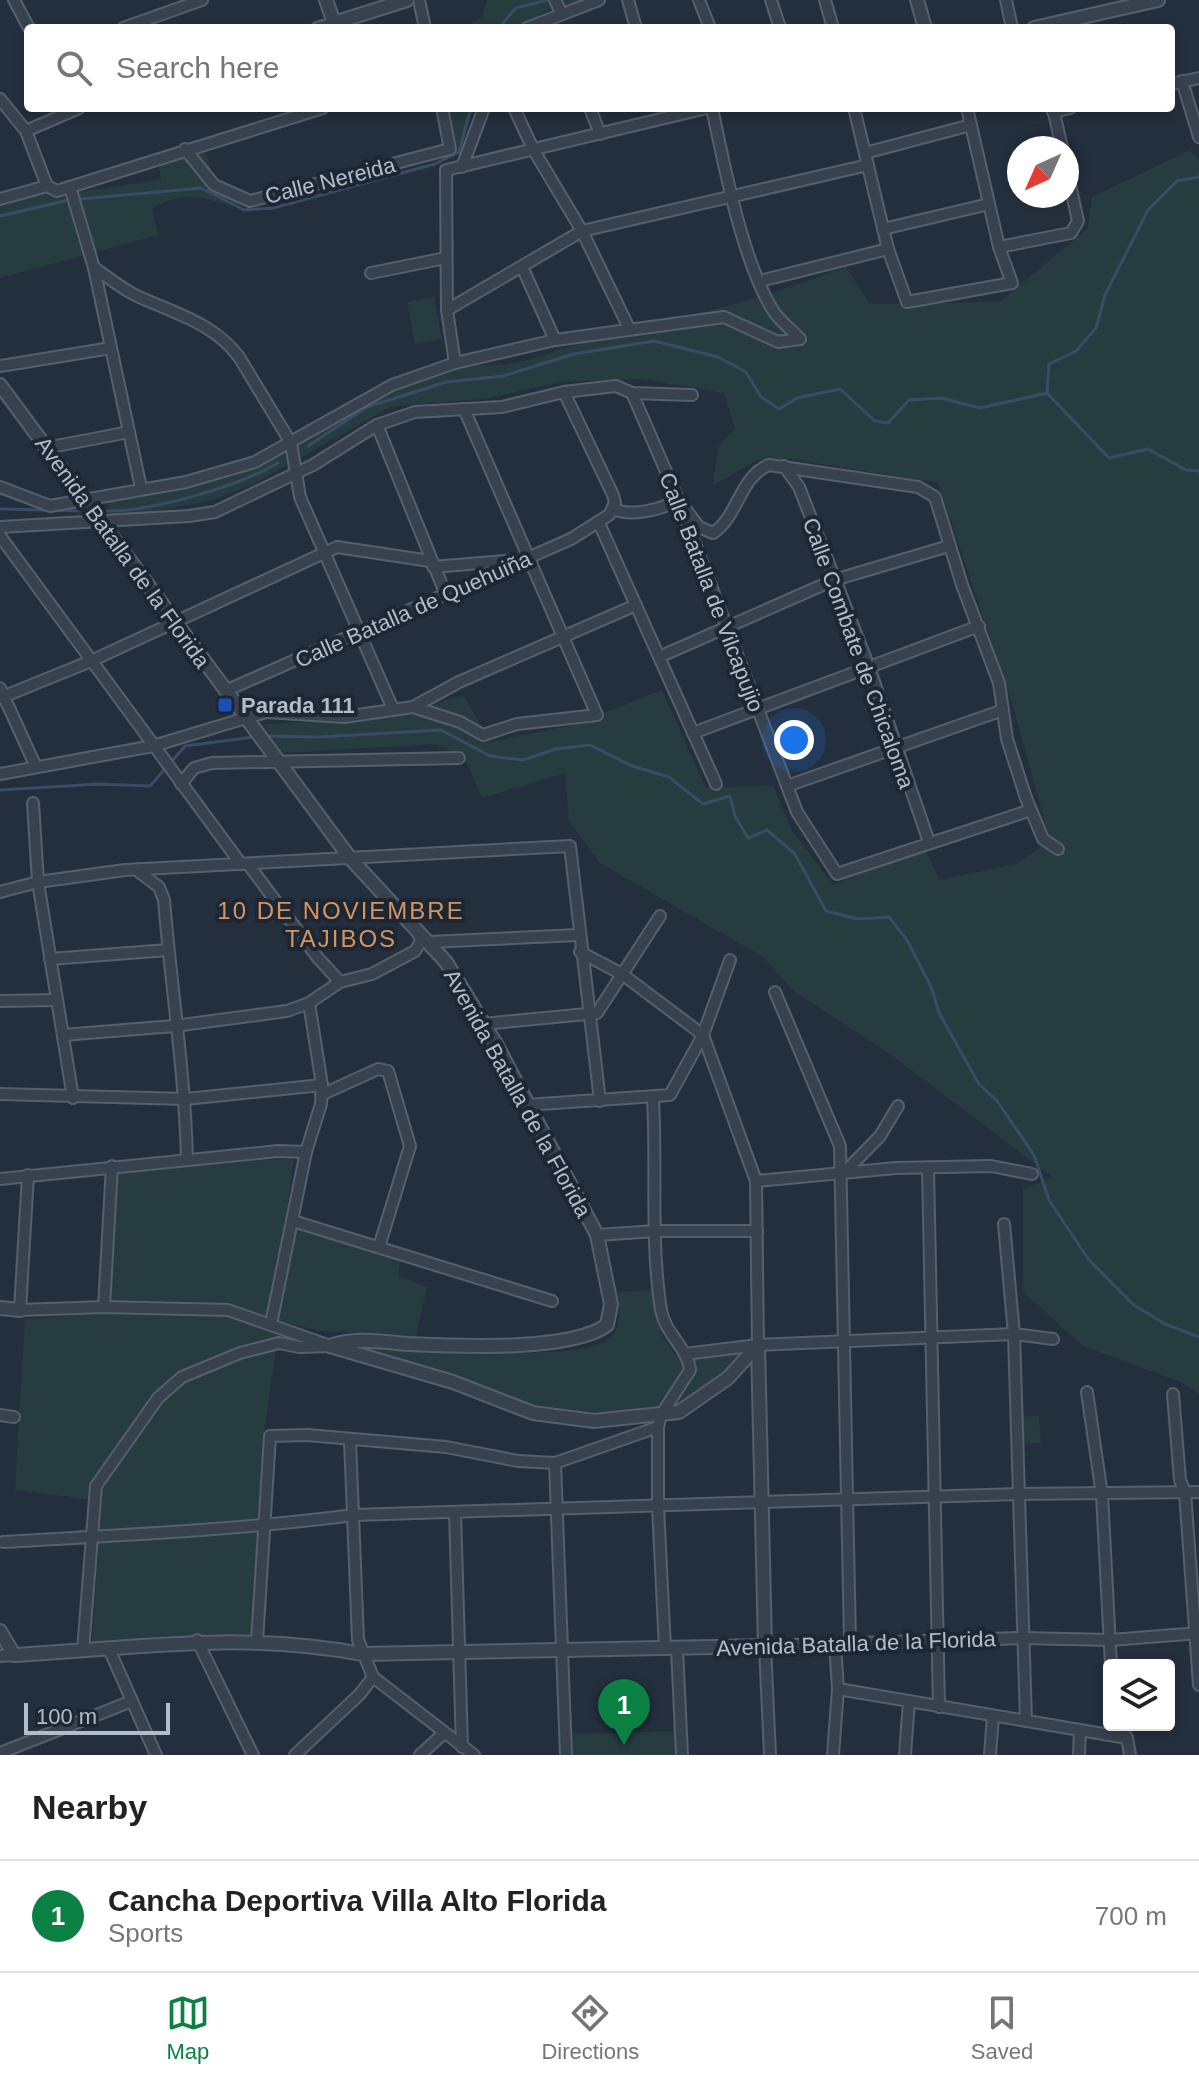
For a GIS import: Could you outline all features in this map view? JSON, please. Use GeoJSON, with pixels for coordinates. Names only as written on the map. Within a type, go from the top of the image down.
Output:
{"type":"FeatureCollection","features":[{"type":"Feature","properties":{"kind":"street"},"geometry":{"type":"LineString","coordinates":[[14,0],[27,24]]}},
{"type":"Feature","properties":{"kind":"street"},"geometry":{"type":"LineString","coordinates":[[134,24],[202,0]]}},
{"type":"Feature","properties":{"kind":"street"},"geometry":{"type":"LineString","coordinates":[[326,0],[334,23]]}},
{"type":"Feature","properties":{"kind":"street"},"geometry":{"type":"LineString","coordinates":[[331,24],[407,0]]}},
{"type":"Feature","properties":{"kind":"street"},"geometry":{"type":"LineString","coordinates":[[419,0],[424,24]]}},
{"type":"Feature","properties":{"kind":"street"},"geometry":{"type":"LineString","coordinates":[[555,0],[562,14],[560,24]]}},
{"type":"Feature","properties":{"kind":"street"},"geometry":{"type":"LineString","coordinates":[[537,24],[599,0]]}},
{"type":"Feature","properties":{"kind":"street"},"geometry":{"type":"LineString","coordinates":[[628,0],[635,24]]}},
{"type":"Feature","properties":{"kind":"street"},"geometry":{"type":"LineString","coordinates":[[699,0],[708,24]]}},
{"type":"Feature","properties":{"kind":"street"},"geometry":{"type":"LineString","coordinates":[[771,0],[779,24]]}},
{"type":"Feature","properties":{"kind":"street"},"geometry":{"type":"LineString","coordinates":[[825,0],[832,24]]}},
{"type":"Feature","properties":{"kind":"street"},"geometry":{"type":"LineString","coordinates":[[917,0],[924,24]]}},
{"type":"Feature","properties":{"kind":"street"},"geometry":{"type":"LineString","coordinates":[[1006,0],[1011,24]]}},
{"type":"Feature","properties":{"kind":"street"},"geometry":{"type":"LineString","coordinates":[[1054,24],[1158,0]]}},
{"type":"Feature","properties":{"kind":"street"},"geometry":{"type":"LineString","coordinates":[[1199,78],[1176,83],[1199,137]]}},
{"type":"Feature","properties":{"kind":"street"},"geometry":{"type":"LineString","coordinates":[[0,99],[26,131],[47,186]]}},
{"type":"Feature","properties":{"kind":"street"},"geometry":{"type":"LineString","coordinates":[[26,131],[70,112]]}},
{"type":"Feature","properties":{"kind":"street"},"geometry":{"type":"LineString","coordinates":[[0,199],[47,186],[57,191],[310,112]]}},
{"type":"Feature","properties":{"kind":"street","name":"Calle Nereida"},"geometry":{"type":"LineString","coordinates":[[185,149],[214,185],[250,201],[450,149],[443,112]]}},
{"type":"Feature","properties":{"kind":"street"},"geometry":{"type":"LineString","coordinates":[[462,167],[483,112]]}},
{"type":"Feature","properties":{"kind":"street"},"geometry":{"type":"LineString","coordinates":[[516,112],[533,149],[582,231],[629,328]]}},
{"type":"Feature","properties":{"kind":"street"},"geometry":{"type":"LineString","coordinates":[[592,112],[600,134]]}},
{"type":"Feature","properties":{"kind":"street"},"geometry":{"type":"LineString","coordinates":[[0,487],[50,506],[186,482],[255,462],[369,395],[455,363],[555,340],[724,317],[778,342],[800,339],[775,313],[760,281],[732,197],[710,112]]}},
{"type":"Feature","properties":{"kind":"street"},"geometry":{"type":"LineString","coordinates":[[855,112],[888,249],[907,302],[1012,283],[999,247],[968,112]]}},
{"type":"Feature","properties":{"kind":"street"},"geometry":{"type":"LineString","coordinates":[[1053,112],[1059,136]]}},
{"type":"Feature","properties":{"kind":"street"},"geometry":{"type":"LineString","coordinates":[[455,363],[447,310],[446,170],[600,134],[667,113]]}},
{"type":"Feature","properties":{"kind":"street"},"geometry":{"type":"LineString","coordinates":[[865,153],[971,125]]}},
{"type":"Feature","properties":{"kind":"street"},"geometry":{"type":"LineString","coordinates":[[447,310],[523,269],[582,231],[868,165]]}},
{"type":"Feature","properties":{"kind":"street"},"geometry":{"type":"LineString","coordinates":[[70,187],[94,268],[141,488]]}},
{"type":"Feature","properties":{"kind":"street"},"geometry":{"type":"LineString","coordinates":[[883,229],[989,204]]}},
{"type":"Feature","properties":{"kind":"street"},"geometry":{"type":"LineString","coordinates":[[999,247],[1071,233],[1078,221],[1075,208]]}},
{"type":"Feature","properties":{"kind":"street"},"geometry":{"type":"LineString","coordinates":[[760,281],[888,249]]}},
{"type":"Feature","properties":{"kind":"street"},"geometry":{"type":"LineString","coordinates":[[371,273],[446,258]]}},
{"type":"Feature","properties":{"kind":"street"},"geometry":{"type":"LineString","coordinates":[[94,268],[133,294],[202,324],[230,344],[291,443],[300,497],[393,709]]}},
{"type":"Feature","properties":{"kind":"street"},"geometry":{"type":"LineString","coordinates":[[523,269],[555,340]]}},
{"type":"Feature","properties":{"kind":"street"},"geometry":{"type":"LineString","coordinates":[[0,366],[111,348]]}},
{"type":"Feature","properties":{"kind":"street"},"geometry":{"type":"LineString","coordinates":[[0,527],[215,512],[296,473],[377,425],[415,412],[502,407],[564,392],[616,386],[632,393],[692,395]]}},
{"type":"Feature","properties":{"kind":"street","name":"Avenida Batalla de la Florida"},"geometry":{"type":"LineString","coordinates":[[2,392],[350,858],[430,942],[483,1024],[597,1235],[611,1304],[611,1317],[598,1332],[564,1342],[422,1344],[349,1339],[330,1346],[266,1346],[182,1377],[158,1398],[96,1486],[92,1537]]}},
{"type":"Feature","properties":{"kind":"street"},"geometry":{"type":"LineString","coordinates":[[564,392],[613,495],[613,509],[625,513],[658,511],[678,499],[699,527],[713,533],[724,524],[755,473],[769,465],[927,491],[940,509],[949,546],[999,683],[1007,739],[1031,810],[1043,839],[1058,849]]}},
{"type":"Feature","properties":{"kind":"street","name":"Calle Batalla de Vilcapujio"},"geometry":{"type":"LineString","coordinates":[[632,393],[678,499],[797,812],[837,874],[929,842]]}},
{"type":"Feature","properties":{"kind":"street"},"geometry":{"type":"LineString","coordinates":[[413,707],[460,722],[483,735],[517,724],[597,715],[464,409]]}},
{"type":"Feature","properties":{"kind":"street"},"geometry":{"type":"LineString","coordinates":[[377,425],[446,595]]}},
{"type":"Feature","properties":{"kind":"street"},"geometry":{"type":"LineString","coordinates":[[46,448],[129,432]]}},
{"type":"Feature","properties":{"kind":"street","name":"Calle Combate de Chicaloma"},"geometry":{"type":"LineString","coordinates":[[784,466],[799,487],[869,667],[894,748],[929,842]]}},
{"type":"Feature","properties":{"kind":"street","name":"Calle Batalla de Quehuiña"},"geometry":{"type":"LineString","coordinates":[[225,691],[529,558],[599,523],[613,509]]}},
{"type":"Feature","properties":{"kind":"street"},"geometry":{"type":"LineString","coordinates":[[599,523],[716,784]]}},
{"type":"Feature","properties":{"kind":"street"},"geometry":{"type":"LineString","coordinates":[[0,536],[181,784],[340,982]]}},
{"type":"Feature","properties":{"kind":"street"},"geometry":{"type":"LineString","coordinates":[[659,657],[834,580],[949,546]]}},
{"type":"Feature","properties":{"kind":"street"},"geometry":{"type":"LineString","coordinates":[[36,767],[1,694],[91,661],[337,547],[432,564],[529,558]]}},
{"type":"Feature","properties":{"kind":"street"},"geometry":{"type":"LineString","coordinates":[[0,774],[153,746],[266,712],[294,717],[365,716],[413,707],[459,682],[636,605]]}},
{"type":"Feature","properties":{"kind":"street"},"geometry":{"type":"LineString","coordinates":[[693,733],[979,626]]}},
{"type":"Feature","properties":{"kind":"street"},"geometry":{"type":"LineString","coordinates":[[787,786],[1003,710]]}},
{"type":"Feature","properties":{"kind":"street"},"geometry":{"type":"LineString","coordinates":[[181,784],[188,772],[201,766],[276,760],[304,763],[459,758]]}},
{"type":"Feature","properties":{"kind":"street"},"geometry":{"type":"LineString","coordinates":[[33,803],[38,882],[73,1098]]}},
{"type":"Feature","properties":{"kind":"street"},"geometry":{"type":"LineString","coordinates":[[929,842],[1031,810]]}},
{"type":"Feature","properties":{"kind":"street"},"geometry":{"type":"LineString","coordinates":[[0,892],[38,882],[137,871],[570,846],[578,935],[600,1101]]}},
{"type":"Feature","properties":{"kind":"street"},"geometry":{"type":"LineString","coordinates":[[137,871],[159,887],[164,900],[174,1026],[186,1099],[187,1160]]}},
{"type":"Feature","properties":{"kind":"street"},"geometry":{"type":"LineString","coordinates":[[483,1024],[597,1013],[660,916]]}},
{"type":"Feature","properties":{"kind":"street"},"geometry":{"type":"LineString","coordinates":[[63,1035],[174,1026],[287,1011],[309,1003],[340,982],[372,974],[415,951],[421,941],[417,930]]}},
{"type":"Feature","properties":{"kind":"street"},"geometry":{"type":"LineString","coordinates":[[430,942],[578,935]]}},
{"type":"Feature","properties":{"kind":"street"},"geometry":{"type":"LineString","coordinates":[[50,959],[168,950]]}},
{"type":"Feature","properties":{"kind":"street"},"geometry":{"type":"LineString","coordinates":[[580,952],[622,974],[703,1035],[756,1181],[760,1502],[770,1755]]}},
{"type":"Feature","properties":{"kind":"street"},"geometry":{"type":"LineString","coordinates":[[526,1105],[653,1099],[670,1095],[703,1035],[730,960]]}},
{"type":"Feature","properties":{"kind":"street"},"geometry":{"type":"LineString","coordinates":[[775,992],[840,1146],[850,1643]]}},
{"type":"Feature","properties":{"kind":"street"},"geometry":{"type":"LineString","coordinates":[[0,1001],[57,1000]]}},
{"type":"Feature","properties":{"kind":"street"},"geometry":{"type":"LineString","coordinates":[[271,1324],[321,1090],[309,1003]]}},
{"type":"Feature","properties":{"kind":"street"},"geometry":{"type":"LineString","coordinates":[[0,1094],[186,1099],[321,1090],[378,1069],[388,1071],[410,1146],[379,1247]]}},
{"type":"Feature","properties":{"kind":"street"},"geometry":{"type":"LineString","coordinates":[[653,1099],[656,1231],[662,1316],[669,1333],[685,1354],[690,1370],[660,1421],[658,1506],[682,1755]]}},
{"type":"Feature","properties":{"kind":"street"},"geometry":{"type":"LineString","coordinates":[[842,1175],[880,1136],[898,1106]]}},
{"type":"Feature","properties":{"kind":"street"},"geometry":{"type":"LineString","coordinates":[[0,1179],[278,1151],[306,1152]]}},
{"type":"Feature","properties":{"kind":"street"},"geometry":{"type":"LineString","coordinates":[[104,1307],[112,1166]]}},
{"type":"Feature","properties":{"kind":"street"},"geometry":{"type":"LineString","coordinates":[[756,1181],[896,1168],[991,1166],[1032,1174]]}},
{"type":"Feature","properties":{"kind":"street"},"geometry":{"type":"LineString","coordinates":[[928,1169],[929,1339],[939,1707]]}},
{"type":"Feature","properties":{"kind":"street"},"geometry":{"type":"LineString","coordinates":[[20,1310],[28,1175]]}},
{"type":"Feature","properties":{"kind":"street"},"geometry":{"type":"LineString","coordinates":[[293,1221],[552,1301]]}},
{"type":"Feature","properties":{"kind":"street"},"geometry":{"type":"LineString","coordinates":[[1004,1224],[1014,1334],[1026,1721]]}},
{"type":"Feature","properties":{"kind":"street"},"geometry":{"type":"LineString","coordinates":[[597,1235],[656,1231],[757,1231]]}},
{"type":"Feature","properties":{"kind":"street"},"geometry":{"type":"LineString","coordinates":[[0,1308],[228,1310],[330,1346],[453,1382],[533,1413],[594,1421],[660,1421]]}},
{"type":"Feature","properties":{"kind":"street"},"geometry":{"type":"LineString","coordinates":[[685,1354],[758,1345],[1014,1334],[1053,1339]]}},
{"type":"Feature","properties":{"kind":"street"},"geometry":{"type":"LineString","coordinates":[[257,1642],[270,1436],[446,1447],[518,1461],[555,1463],[679,1412],[728,1378],[758,1345]]}},
{"type":"Feature","properties":{"kind":"street"},"geometry":{"type":"LineString","coordinates":[[1087,1392],[1102,1495],[1111,1659]]}},
{"type":"Feature","properties":{"kind":"street"},"geometry":{"type":"LineString","coordinates":[[1173,1394],[1180,1480],[1185,1492],[1199,1685]]}},
{"type":"Feature","properties":{"kind":"street"},"geometry":{"type":"LineString","coordinates":[[0,1415],[14,1417]]}},
{"type":"Feature","properties":{"kind":"street"},"geometry":{"type":"LineString","coordinates":[[350,1440],[358,1640],[362,1654],[373,1677],[474,1755]]}},
{"type":"Feature","properties":{"kind":"street"},"geometry":{"type":"LineString","coordinates":[[555,1463],[566,1755]]}},
{"type":"Feature","properties":{"kind":"street"},"geometry":{"type":"LineString","coordinates":[[3,1542],[179,1532],[232,1525],[266,1526],[354,1515],[1018,1494],[1199,1492]]}},
{"type":"Feature","properties":{"kind":"street"},"geometry":{"type":"LineString","coordinates":[[455,1512],[462,1747]]}},
{"type":"Feature","properties":{"kind":"street"},"geometry":{"type":"LineString","coordinates":[[83,1651],[92,1537]]}},
{"type":"Feature","properties":{"kind":"street"},"geometry":{"type":"LineString","coordinates":[[0,1631],[14,1655],[0,1656]]}},
{"type":"Feature","properties":{"kind":"street","name":"Avenida Batalla de la Florida"},"geometry":{"type":"LineString","coordinates":[[14,1655],[197,1640],[312,1645],[362,1654],[671,1649],[1022,1638],[1111,1640],[1196,1633]]}},
{"type":"Feature","properties":{"kind":"street"},"geometry":{"type":"LineString","coordinates":[[197,1640],[253,1755]]}},
{"type":"Feature","properties":{"kind":"street"},"geometry":{"type":"LineString","coordinates":[[833,1755],[838,1689],[835,1644]]}},
{"type":"Feature","properties":{"kind":"street"},"geometry":{"type":"LineString","coordinates":[[109,1649],[156,1755]]}},
{"type":"Feature","properties":{"kind":"street"},"geometry":{"type":"LineString","coordinates":[[295,1755],[360,1694],[373,1677]]}},
{"type":"Feature","properties":{"kind":"street"},"geometry":{"type":"LineString","coordinates":[[838,1689],[1127,1738]]}},
{"type":"Feature","properties":{"kind":"street"},"geometry":{"type":"LineString","coordinates":[[0,1753],[132,1701]]}},
{"type":"Feature","properties":{"kind":"street"},"geometry":{"type":"LineString","coordinates":[[905,1755],[909,1701]]}},
{"type":"Feature","properties":{"kind":"street"},"geometry":{"type":"LineString","coordinates":[[990,1755],[993,1716]]}},
{"type":"Feature","properties":{"kind":"street"},"geometry":{"type":"LineString","coordinates":[[1079,1755],[1080,1731]]}},
{"type":"Feature","properties":{"kind":"street"},"geometry":{"type":"LineString","coordinates":[[1123,1731],[1130,1755]]}},
{"type":"Feature","properties":{"kind":"street"},"geometry":{"type":"LineString","coordinates":[[420,1755],[444,1733]]}},
{"type":"Feature","properties":{"kind":"green space"},"geometry":{"type":"Polygon","coordinates":[[[487,0],[587,0],[545,12],[522,24],[471,24],[482,17],[487,0]]]}},
{"type":"Feature","properties":{"kind":"green space"},"geometry":{"type":"Polygon","coordinates":[[[448,112],[473,112],[453,161],[448,112]]]}},
{"type":"Feature","properties":{"kind":"green space"},"geometry":{"type":"Polygon","coordinates":[[[206,150],[212,177],[244,210],[209,199],[176,198],[152,209],[158,235],[0,278],[0,206],[44,192],[54,195],[161,180],[158,161],[169,156],[206,150]]]}},
{"type":"Feature","properties":{"kind":"green space"},"geometry":{"type":"Polygon","coordinates":[[[1190,150],[1199,161],[1199,1394],[1181,1382],[1083,1346],[1023,1292],[1023,1189],[1052,1177],[890,1054],[793,991],[763,957],[600,863],[569,821],[565,773],[482,798],[465,758],[436,744],[280,753],[264,724],[351,721],[403,714],[463,695],[491,742],[574,725],[662,690],[706,788],[773,785],[792,831],[833,885],[924,846],[939,880],[1016,864],[1050,841],[1013,706],[938,483],[790,459],[758,460],[713,485],[718,447],[735,428],[724,393],[642,379],[561,382],[489,398],[390,407],[254,484],[210,501],[109,519],[108,501],[195,486],[245,470],[292,445],[382,386],[431,365],[510,364],[764,296],[846,267],[870,304],[1000,302],[1088,228],[1092,197],[1190,150]]]}},
{"type":"Feature","properties":{"kind":"green space"},"geometry":{"type":"Polygon","coordinates":[[[434,297],[442,340],[415,344],[407,302],[434,297]]]}},
{"type":"Feature","properties":{"kind":"green space"},"geometry":{"type":"Polygon","coordinates":[[[294,1158],[286,1220],[400,1260],[398,1276],[427,1287],[416,1336],[319,1331],[280,1321],[263,1438],[251,1634],[92,1643],[102,1501],[15,1490],[25,1319],[107,1313],[117,1172],[294,1158]]]}},
{"type":"Feature","properties":{"kind":"green space"},"geometry":{"type":"Polygon","coordinates":[[[654,1290],[660,1332],[675,1355],[699,1358],[745,1354],[695,1395],[649,1410],[608,1413],[518,1400],[351,1348],[521,1353],[585,1348],[604,1342],[617,1327],[618,1292],[654,1290]]]}},
{"type":"Feature","properties":{"kind":"green space"},"geometry":{"type":"Polygon","coordinates":[[[1039,1416],[1041,1443],[1024,1444],[1022,1417],[1039,1416]]]}},
{"type":"Feature","properties":{"kind":"green space"},"geometry":{"type":"Polygon","coordinates":[[[676,1731],[677,1755],[572,1755],[572,1734],[676,1731]]]}},
{"type":"Feature","properties":{"kind":"waterway"},"geometry":{"type":"LineString","coordinates":[[502,24],[516,8],[547,0]]}},
{"type":"Feature","properties":{"kind":"waterway"},"geometry":{"type":"LineString","coordinates":[[80,199],[201,188],[244,210],[273,208],[435,164],[459,152],[470,112]]}},
{"type":"Feature","properties":{"kind":"waterway"},"geometry":{"type":"LineString","coordinates":[[1047,393],[1049,364],[1076,351],[1096,328],[1105,295],[1148,210],[1177,181],[1199,177]]}},
{"type":"Feature","properties":{"kind":"waterway"},"geometry":{"type":"LineString","coordinates":[[0,216],[69,200]]}},
{"type":"Feature","properties":{"kind":"waterway"},"geometry":{"type":"LineString","coordinates":[[308,446],[367,407],[446,382],[503,376],[574,354],[654,341],[718,357],[746,372],[761,397],[779,409],[797,398],[840,389],[875,421],[888,423],[909,400],[941,398],[980,408],[1047,393],[1109,458],[1148,449],[1186,470],[1199,471]]}},
{"type":"Feature","properties":{"kind":"waterway"},"geometry":{"type":"LineString","coordinates":[[103,511],[169,503],[240,481],[278,463]]}},
{"type":"Feature","properties":{"kind":"waterway"},"geometry":{"type":"LineString","coordinates":[[0,509],[47,510]]}},
{"type":"Feature","properties":{"kind":"waterway"},"geometry":{"type":"LineString","coordinates":[[54,510],[83,511]]}},
{"type":"Feature","properties":{"kind":"waterway"},"geometry":{"type":"LineString","coordinates":[[265,736],[319,737],[441,730],[490,756],[523,760],[556,749],[590,745],[632,766],[669,777],[703,804],[730,796],[735,816],[748,838],[767,830],[795,854],[826,911],[858,919],[889,917],[907,940],[932,989],[939,1013],[979,1084],[997,1101],[1034,1155],[1049,1200],[1089,1260],[1134,1305],[1165,1324],[1199,1337]]}},
{"type":"Feature","properties":{"kind":"waterway"},"geometry":{"type":"LineString","coordinates":[[171,762],[185,746],[254,737]]}},
{"type":"Feature","properties":{"kind":"waterway"},"geometry":{"type":"LineString","coordinates":[[0,790],[99,784],[150,786],[164,770]]}},
{"type":"Feature","properties":{"kind":"place","name":"Parada 111"},"geometry":{"type":"Point","coordinates":[225,705]}},
{"type":"Feature","properties":{"kind":"place","name":"Cancha Deportiva Villa Alto Florida"},"geometry":{"type":"Point","coordinates":[624,1745]}},
{"type":"Feature","properties":{"kind":"district","name":"10 DE NOVIEMBRE TAJIBOS"},"geometry":{"type":"Point","coordinates":[341,925]}}]}
